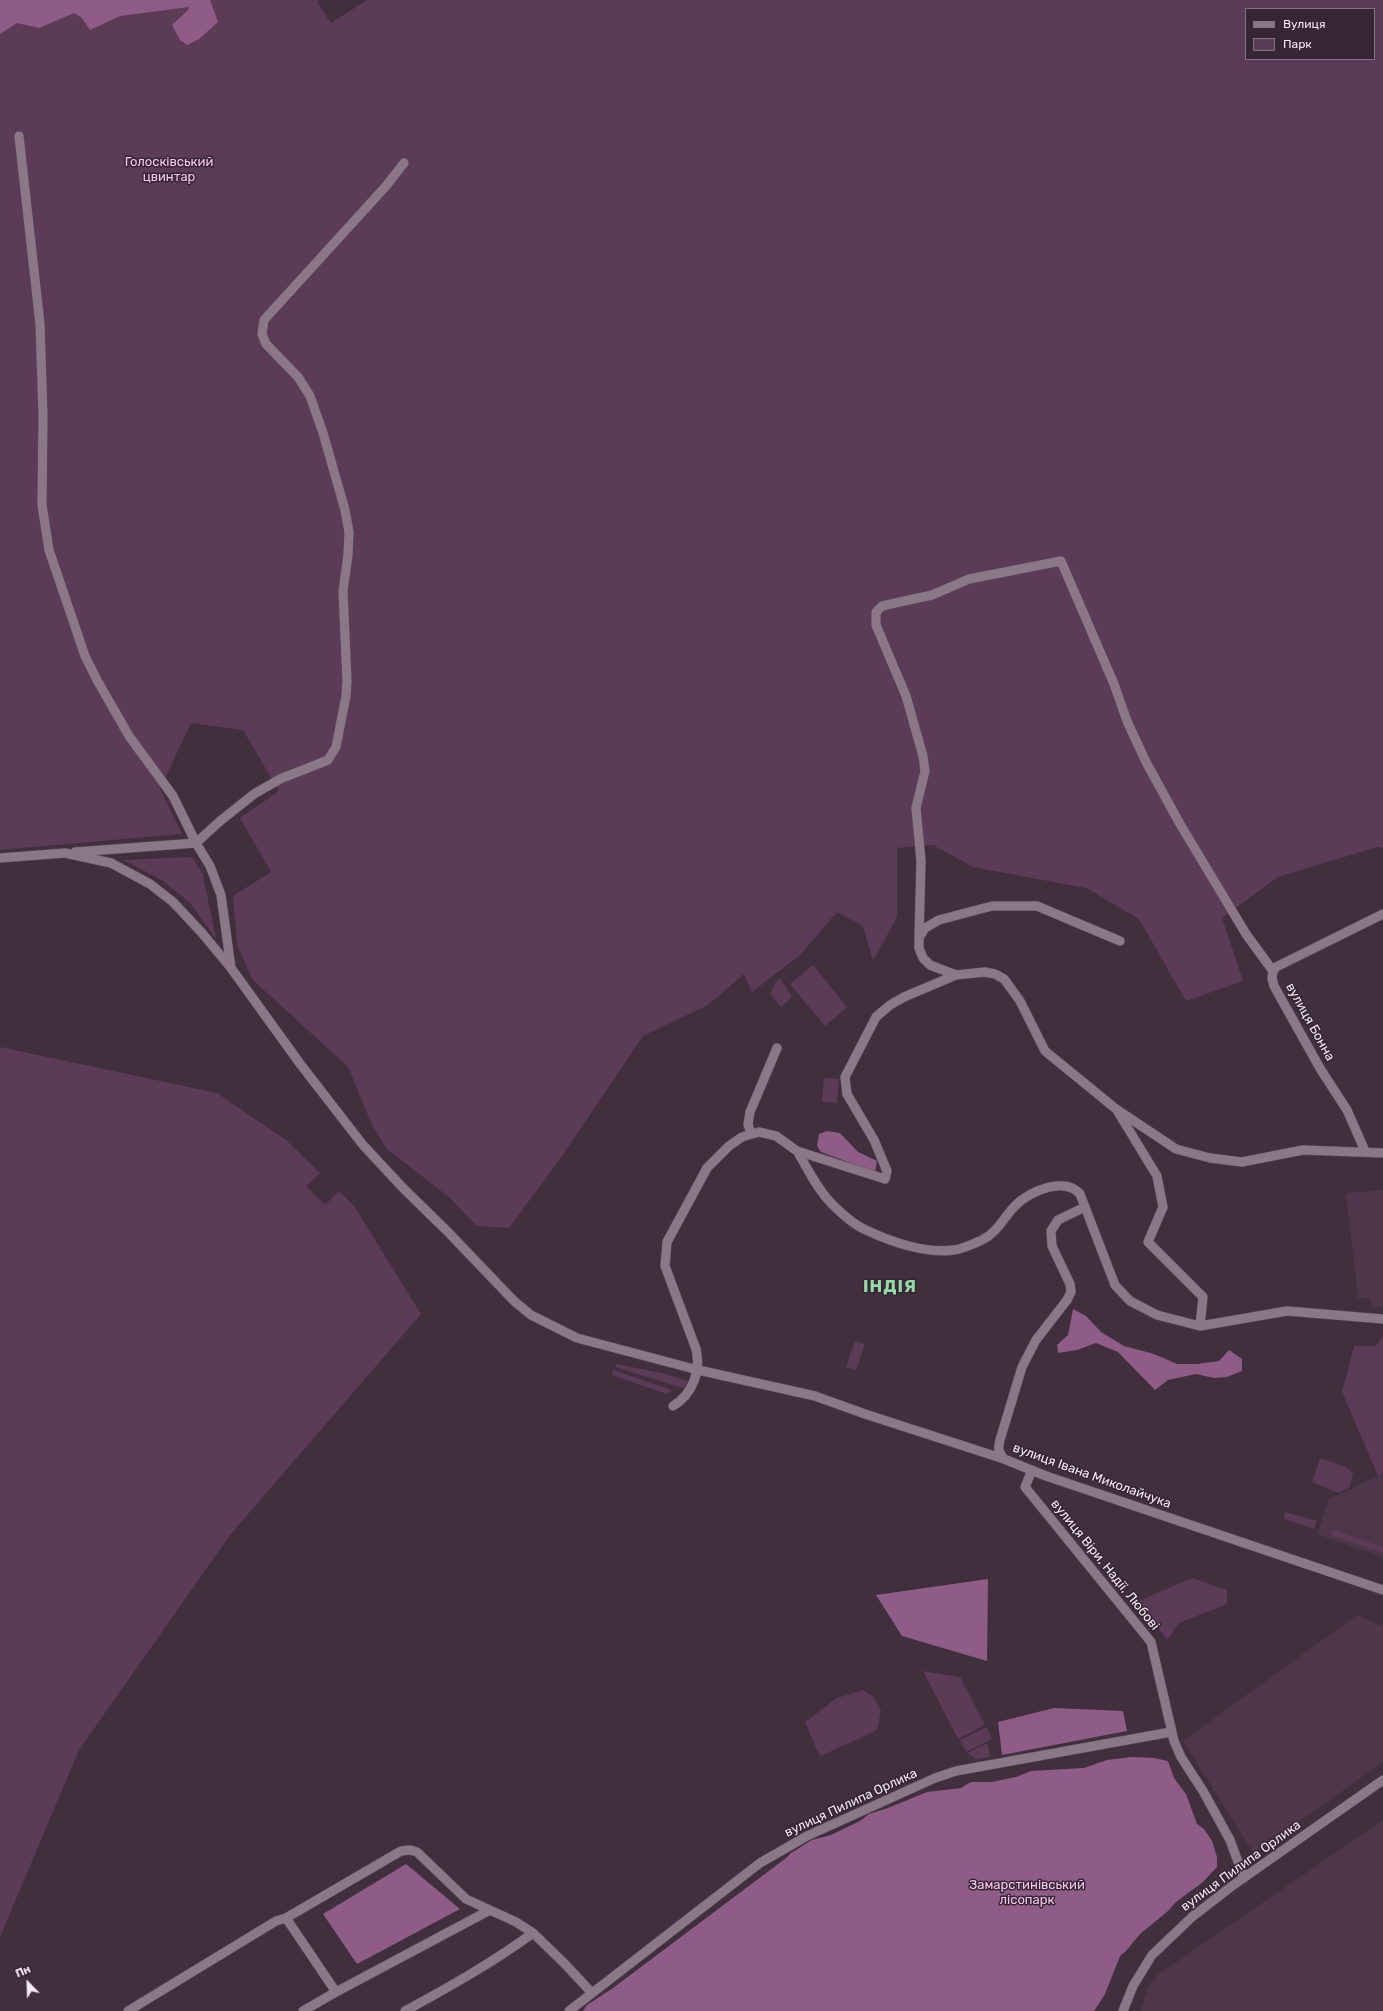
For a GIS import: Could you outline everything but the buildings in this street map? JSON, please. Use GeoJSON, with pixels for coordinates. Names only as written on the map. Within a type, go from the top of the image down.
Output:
{"type":"FeatureCollection","features":[{"type":"Feature","properties":{"kind":"street"},"geometry":{"type":"LineString","coordinates":[[19,136],[40,324],[43,415],[42,505],[49,550],[85,656],[97,680],[129,736],[173,796],[196,843],[210,866],[221,895],[231,968]]}},
{"type":"Feature","properties":{"kind":"street"},"geometry":{"type":"LineString","coordinates":[[0,858],[196,843],[218,822],[254,794],[280,779],[328,760],[336,747],[344,712],[347,681],[343,591],[348,555],[349,532],[345,510],[324,433],[310,396],[298,377],[266,344],[262,334],[264,320],[386,186],[404,163]]}},
{"type":"Feature","properties":{"kind":"street"},"geometry":{"type":"LineString","coordinates":[[956,975],[930,965],[923,958],[919,948],[921,861],[916,808],[925,771],[924,756],[906,696],[876,625],[876,612],[882,606],[932,595],[969,579],[1061,561],[1114,684],[1127,722],[1146,762],[1180,824],[1246,934],[1273,971]]}},
{"type":"Feature","properties":{"kind":"street"},"geometry":{"type":"LineString","coordinates":[[65,853],[111,863],[150,884],[173,902],[202,933],[231,968],[301,1065],[363,1144],[402,1188],[448,1232],[514,1301],[531,1315],[577,1338],[698,1370],[815,1396],[865,1414],[1004,1459]]}},
{"type":"Feature","properties":{"kind":"street"},"geometry":{"type":"LineString","coordinates":[[919,938],[925,928],[939,920],[992,906],[1037,906],[1120,942]]}},
{"type":"Feature","properties":{"kind":"street","name":"вулиця Бонна"},"geometry":{"type":"LineString","coordinates":[[1365,1151],[1347,1110],[1321,1070],[1274,986],[1273,971],[1276,967],[1383,914]]}},
{"type":"Feature","properties":{"kind":"street"},"geometry":{"type":"LineString","coordinates":[[673,1406],[681,1401],[689,1392],[698,1370],[699,1363],[696,1349],[665,1266],[667,1242],[707,1168],[729,1146],[742,1137],[759,1132],[776,1136],[797,1151],[885,1179],[887,1171],[874,1140],[847,1094],[846,1077],[876,1017],[890,1005],[904,997],[956,975],[984,972],[995,974],[1004,979],[1020,1001],[1045,1051],[1116,1109],[1176,1150],[1210,1158],[1242,1162],[1303,1150],[1365,1151],[1383,1153]]}},
{"type":"Feature","properties":{"kind":"street"},"geometry":{"type":"LineString","coordinates":[[751,1134],[747,1120],[778,1048]]}},
{"type":"Feature","properties":{"kind":"street"},"geometry":{"type":"LineString","coordinates":[[1116,1109],[1157,1176],[1163,1207],[1148,1242],[1203,1297],[1200,1326]]}},
{"type":"Feature","properties":{"kind":"street"},"geometry":{"type":"LineString","coordinates":[[797,1151],[820,1189],[832,1204],[864,1230],[896,1242],[926,1249],[954,1250],[984,1239],[994,1233],[1019,1202],[1044,1189],[1069,1186],[1075,1188],[1080,1194],[1110,1274],[1122,1294],[1140,1307],[1157,1315],[1200,1326],[1287,1311],[1383,1319]]}},
{"type":"Feature","properties":{"kind":"street","name":"вулиця Івана Миколайчука"},"geometry":{"type":"LineString","coordinates":[[1085,1207],[1058,1220],[1051,1231],[1052,1246],[1070,1284],[1071,1292],[1067,1300],[1036,1340],[1022,1367],[999,1444],[999,1454],[1004,1459],[1032,1470],[1383,1590]]}},
{"type":"Feature","properties":{"kind":"street","name":"вулиця Віри, Надії, Любові"},"geometry":{"type":"LineString","coordinates":[[1032,1470],[1025,1487],[1151,1642],[1171,1732],[1181,1757],[1203,1791],[1230,1840],[1244,1878]]}},
{"type":"Feature","properties":{"kind":"street","name":"вулиця Пилипа Орлика"},"geometry":{"type":"LineString","coordinates":[[569,2011],[760,1863],[807,1836],[920,1784],[956,1771],[1171,1732]]}},
{"type":"Feature","properties":{"kind":"street","name":"вулиця Пилипа Орлика"},"geometry":{"type":"LineString","coordinates":[[1122,2011],[1133,1986],[1152,1955],[1192,1917],[1244,1878],[1383,1780]]}},
{"type":"Feature","properties":{"kind":"street"},"geometry":{"type":"LineString","coordinates":[[128,2011],[276,1921],[286,1918],[401,1851],[410,1850],[416,1852],[466,1899],[516,1922],[533,1933],[569,1967],[592,1993]]}},
{"type":"Feature","properties":{"kind":"street"},"geometry":{"type":"LineString","coordinates":[[303,2011],[490,1910]]}},
{"type":"Feature","properties":{"kind":"street"},"geometry":{"type":"LineString","coordinates":[[286,1918],[336,1992]]}},
{"type":"Feature","properties":{"kind":"street"},"geometry":{"type":"LineString","coordinates":[[405,2011],[500,1958],[533,1933]]}},
{"type":"Feature","properties":{"kind":"shaded area"},"geometry":{"type":"Polygon","coordinates":[[[1383,1190],[1383,1307],[1372,1308],[1370,1298],[1358,1298],[1346,1193],[1383,1190]]]}},
{"type":"Feature","properties":{"kind":"shaded area"},"geometry":{"type":"Polygon","coordinates":[[[1383,1474],[1383,1557],[1317,1534],[1329,1499],[1383,1474]]]}},
{"type":"Feature","properties":{"kind":"shaded area"},"geometry":{"type":"Polygon","coordinates":[[[1357,1615],[1383,1626],[1383,1762],[1254,1854],[1183,1741],[1357,1615]]]}},
{"type":"Feature","properties":{"kind":"shaded area"},"geometry":{"type":"Polygon","coordinates":[[[1383,1820],[1383,2011],[1141,2011],[1147,1989],[1159,1974],[1383,1820]]]}},
{"type":"Feature","properties":{"kind":"green space","name":"Голосківський цвинтар"},"geometry":{"type":"Polygon","coordinates":[[[0,0],[319,0],[317,2],[331,23],[367,0],[1383,0],[1383,848],[1377,847],[1278,877],[1222,918],[1243,981],[1186,1001],[1139,919],[1086,888],[973,867],[933,845],[897,848],[897,917],[873,961],[863,926],[837,912],[800,955],[752,992],[744,974],[708,1005],[643,1036],[560,1159],[509,1228],[477,1226],[450,1198],[387,1149],[372,1125],[348,1067],[253,980],[237,945],[233,896],[271,872],[240,818],[279,791],[243,730],[191,723],[160,789],[182,834],[0,850],[0,0]]]}},
{"type":"Feature","properties":{"kind":"green space"},"geometry":{"type":"Polygon","coordinates":[[[0,0],[210,0],[218,22],[199,39],[187,45],[180,40],[172,25],[188,10],[189,7],[120,16],[90,30],[82,18],[74,13],[39,28],[17,23],[0,34],[0,0]]]}},
{"type":"Feature","properties":{"kind":"green space"},"geometry":{"type":"Polygon","coordinates":[[[192,857],[203,875],[216,939],[190,903],[162,880],[123,860],[192,857]]]}},
{"type":"Feature","properties":{"kind":"green space"},"geometry":{"type":"Polygon","coordinates":[[[813,965],[847,1007],[825,1026],[790,984],[813,965]]]}},
{"type":"Feature","properties":{"kind":"green space"},"geometry":{"type":"Polygon","coordinates":[[[780,978],[792,997],[781,1007],[770,994],[776,982],[780,978]]]}},
{"type":"Feature","properties":{"kind":"green space"},"geometry":{"type":"Polygon","coordinates":[[[0,1047],[217,1093],[286,1140],[320,1173],[306,1186],[325,1205],[339,1191],[354,1206],[421,1314],[230,1535],[79,1750],[0,1937],[0,1047]]]}},
{"type":"Feature","properties":{"kind":"green space"},"geometry":{"type":"Polygon","coordinates":[[[824,1078],[839,1079],[837,1103],[822,1102],[824,1078]]]}},
{"type":"Feature","properties":{"kind":"green space"},"geometry":{"type":"Polygon","coordinates":[[[827,1131],[840,1133],[858,1152],[877,1161],[875,1172],[821,1152],[817,1146],[819,1134],[827,1131]]]}},
{"type":"Feature","properties":{"kind":"green space"},"geometry":{"type":"Polygon","coordinates":[[[1073,1309],[1086,1316],[1101,1332],[1124,1346],[1154,1354],[1177,1364],[1197,1364],[1219,1361],[1229,1350],[1242,1359],[1242,1371],[1227,1377],[1214,1378],[1196,1374],[1168,1380],[1155,1390],[1118,1352],[1096,1343],[1077,1350],[1058,1353],[1057,1345],[1068,1335],[1073,1309]]]}},
{"type":"Feature","properties":{"kind":"green space"},"geometry":{"type":"Polygon","coordinates":[[[1383,1336],[1383,1474],[1378,1476],[1342,1392],[1354,1346],[1376,1346],[1383,1336]]]}},
{"type":"Feature","properties":{"kind":"green space"},"geometry":{"type":"Polygon","coordinates":[[[855,1341],[865,1344],[856,1370],[846,1367],[855,1341]]]}},
{"type":"Feature","properties":{"kind":"green space"},"geometry":{"type":"Polygon","coordinates":[[[616,1364],[662,1373],[691,1382],[686,1389],[615,1367],[616,1364]]]}},
{"type":"Feature","properties":{"kind":"green space"},"geometry":{"type":"Polygon","coordinates":[[[613,1370],[672,1390],[667,1394],[612,1375],[613,1370]]]}},
{"type":"Feature","properties":{"kind":"green space"},"geometry":{"type":"Polygon","coordinates":[[[1320,1458],[1346,1467],[1353,1473],[1349,1488],[1339,1493],[1312,1482],[1320,1458]]]}},
{"type":"Feature","properties":{"kind":"green space"},"geometry":{"type":"Polygon","coordinates":[[[1285,1512],[1317,1521],[1314,1529],[1284,1519],[1285,1512]]]}},
{"type":"Feature","properties":{"kind":"green space"},"geometry":{"type":"Polygon","coordinates":[[[1332,1529],[1383,1547],[1383,1553],[1331,1535],[1332,1529]]]}},
{"type":"Feature","properties":{"kind":"green space"},"geometry":{"type":"Polygon","coordinates":[[[1192,1578],[1227,1590],[1227,1604],[1179,1623],[1167,1640],[1139,1601],[1192,1578]]]}},
{"type":"Feature","properties":{"kind":"green space"},"geometry":{"type":"Polygon","coordinates":[[[988,1579],[987,1661],[902,1636],[876,1595],[988,1579]]]}},
{"type":"Feature","properties":{"kind":"green space"},"geometry":{"type":"Polygon","coordinates":[[[923,1671],[960,1677],[985,1725],[958,1739],[923,1671]]]}},
{"type":"Feature","properties":{"kind":"green space"},"geometry":{"type":"Polygon","coordinates":[[[863,1690],[874,1697],[881,1711],[877,1730],[821,1756],[805,1722],[837,1698],[863,1690]]]}},
{"type":"Feature","properties":{"kind":"green space"},"geometry":{"type":"Polygon","coordinates":[[[1054,1708],[1123,1711],[1127,1731],[1002,1755],[998,1722],[1054,1708]]]}},
{"type":"Feature","properties":{"kind":"green space"},"geometry":{"type":"Polygon","coordinates":[[[987,1727],[992,1739],[966,1752],[960,1740],[987,1727]]]}},
{"type":"Feature","properties":{"kind":"green space"},"geometry":{"type":"Polygon","coordinates":[[[987,1743],[991,1757],[976,1759],[967,1753],[987,1743]]]}},
{"type":"Feature","properties":{"kind":"green space","name":"Замарстинівський лісопарк"},"geometry":{"type":"Polygon","coordinates":[[[1132,1757],[1154,1758],[1168,1761],[1174,1778],[1186,1794],[1197,1824],[1204,1829],[1212,1841],[1217,1857],[1217,1867],[1203,1882],[1176,1902],[1168,1911],[1140,1934],[1120,1956],[1105,1994],[1094,2011],[583,2011],[587,2005],[613,1988],[791,1853],[812,1840],[831,1835],[860,1821],[869,1814],[927,1792],[961,1788],[971,1782],[992,1782],[1016,1777],[1031,1771],[1084,1768],[1107,1760],[1132,1757]]]}},
{"type":"Feature","properties":{"kind":"green space"},"geometry":{"type":"Polygon","coordinates":[[[406,1864],[460,1909],[357,1964],[323,1914],[406,1864]]]}},
{"type":"Feature","properties":{"kind":"district","name":"ІНДІЯ"},"geometry":{"type":"Point","coordinates":[890,1287]}}]}
